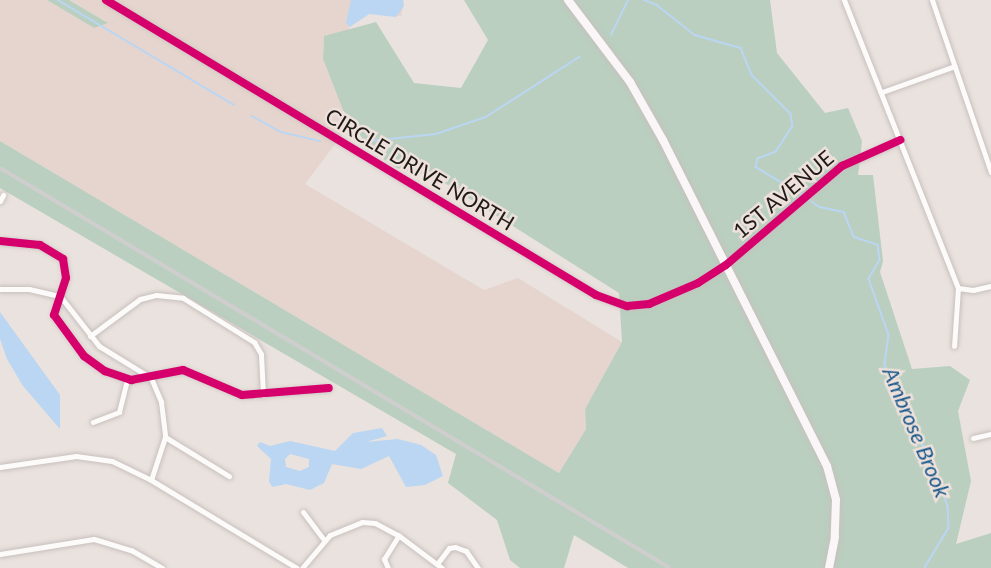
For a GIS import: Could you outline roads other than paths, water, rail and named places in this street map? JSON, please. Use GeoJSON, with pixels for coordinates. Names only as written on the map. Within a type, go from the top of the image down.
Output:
{"type":"FeatureCollection","features":[{"type":"Feature","properties":{"kind":"main road"},"geometry":{"type":"LineString","coordinates":[[568,0],[630,82],[663,140],[827,466],[836,500],[835,537],[829,568]]}},
{"type":"Feature","properties":{"kind":"street","name":"CIRCLE DRIVE NORTH"},"geometry":{"type":"LineString","coordinates":[[106,0],[596,295],[627,306],[650,304],[672,296],[725,266]]}},
{"type":"Feature","properties":{"kind":"street"},"geometry":{"type":"LineString","coordinates":[[844,0],[958,288],[954,346]]}},
{"type":"Feature","properties":{"kind":"street"},"geometry":{"type":"LineString","coordinates":[[932,0],[991,172]]}},
{"type":"Feature","properties":{"kind":"street"},"geometry":{"type":"LineString","coordinates":[[882,92],[955,66]]}},
{"type":"Feature","properties":{"kind":"street","name":"1ST AVENUE"},"geometry":{"type":"LineString","coordinates":[[725,266],[842,166],[900,140]]}},
{"type":"Feature","properties":{"kind":"street"},"geometry":{"type":"LineString","coordinates":[[0,241],[40,244],[63,259],[66,278],[54,315],[84,356],[105,371],[127,379],[151,378],[170,370],[183,370],[235,394],[263,395],[329,388]]}},
{"type":"Feature","properties":{"kind":"street"},"geometry":{"type":"LineString","coordinates":[[958,288],[973,290],[991,286]]}},
{"type":"Feature","properties":{"kind":"street"},"geometry":{"type":"LineString","coordinates":[[0,289],[29,289],[60,296],[90,336],[107,352],[151,378],[161,402],[165,437],[151,480]]}},
{"type":"Feature","properties":{"kind":"street"},"geometry":{"type":"LineString","coordinates":[[90,336],[140,299],[156,295],[183,298],[254,342],[261,354],[263,395]]}},
{"type":"Feature","properties":{"kind":"street"},"geometry":{"type":"LineString","coordinates":[[93,422],[119,412],[127,379]]}},
{"type":"Feature","properties":{"kind":"street"},"geometry":{"type":"LineString","coordinates":[[973,438],[991,434]]}},
{"type":"Feature","properties":{"kind":"street"},"geometry":{"type":"LineString","coordinates":[[165,437],[229,476]]}},
{"type":"Feature","properties":{"kind":"street"},"geometry":{"type":"LineString","coordinates":[[0,467],[76,456],[96,457],[151,480],[300,568],[324,540],[362,522],[375,523],[399,535],[440,566],[449,548],[455,547],[466,551],[478,568]]}},
{"type":"Feature","properties":{"kind":"street"},"geometry":{"type":"LineString","coordinates":[[303,512],[324,540]]}},
{"type":"Feature","properties":{"kind":"street"},"geometry":{"type":"LineString","coordinates":[[388,568],[384,559],[399,535]]}},
{"type":"Feature","properties":{"kind":"street"},"geometry":{"type":"LineString","coordinates":[[0,554],[94,539],[131,550],[162,568]]}},
{"type":"Feature","properties":{"kind":"water"},"geometry":{"type":"Polygon","coordinates":[[[351,0],[403,0],[404,6],[396,17],[369,14],[350,27],[346,23],[351,0]]]}},
{"type":"Feature","properties":{"kind":"water"},"geometry":{"type":"Polygon","coordinates":[[[0,312],[60,395],[60,429],[23,386],[7,359],[0,339],[0,312]]]}},
{"type":"Feature","properties":{"kind":"water"},"geometry":{"type":"Polygon","coordinates":[[[382,428],[387,436],[366,442],[398,439],[421,445],[436,455],[443,476],[425,485],[406,487],[389,456],[361,469],[332,464],[324,483],[310,490],[286,484],[272,487],[269,481],[271,459],[257,446],[260,442],[270,446],[290,441],[335,451],[353,433],[382,428]],[[290,454],[285,459],[286,467],[300,471],[309,467],[309,459],[290,454]]]}},
{"type":"Feature","properties":{"kind":"waterway"},"geometry":{"type":"LineString","coordinates":[[58,0],[234,105]]}},
{"type":"Feature","properties":{"kind":"waterway"},"geometry":{"type":"LineString","coordinates":[[611,35],[628,0]]}},
{"type":"Feature","properties":{"kind":"waterway","name":"Ambrose Brook"},"geometry":{"type":"LineString","coordinates":[[644,0],[657,5],[695,35],[741,48],[752,75],[791,114],[793,126],[776,152],[758,159],[756,167],[804,196]]}},
{"type":"Feature","properties":{"kind":"waterway"},"geometry":{"type":"LineString","coordinates":[[361,142],[436,134],[486,117],[579,57]]}},
{"type":"Feature","properties":{"kind":"waterway"},"geometry":{"type":"LineString","coordinates":[[252,116],[281,132],[320,141]]}},
{"type":"Feature","properties":{"kind":"waterway","name":"Ambrose Brook"},"geometry":{"type":"LineString","coordinates":[[808,199],[820,207],[844,212],[854,237],[878,245],[880,260],[869,279],[889,335],[885,365],[941,485],[948,507],[949,528],[925,568]]}},
{"type":"Feature","properties":{"kind":"railway"},"geometry":{"type":"LineString","coordinates":[[0,168],[670,568]]}}]}
